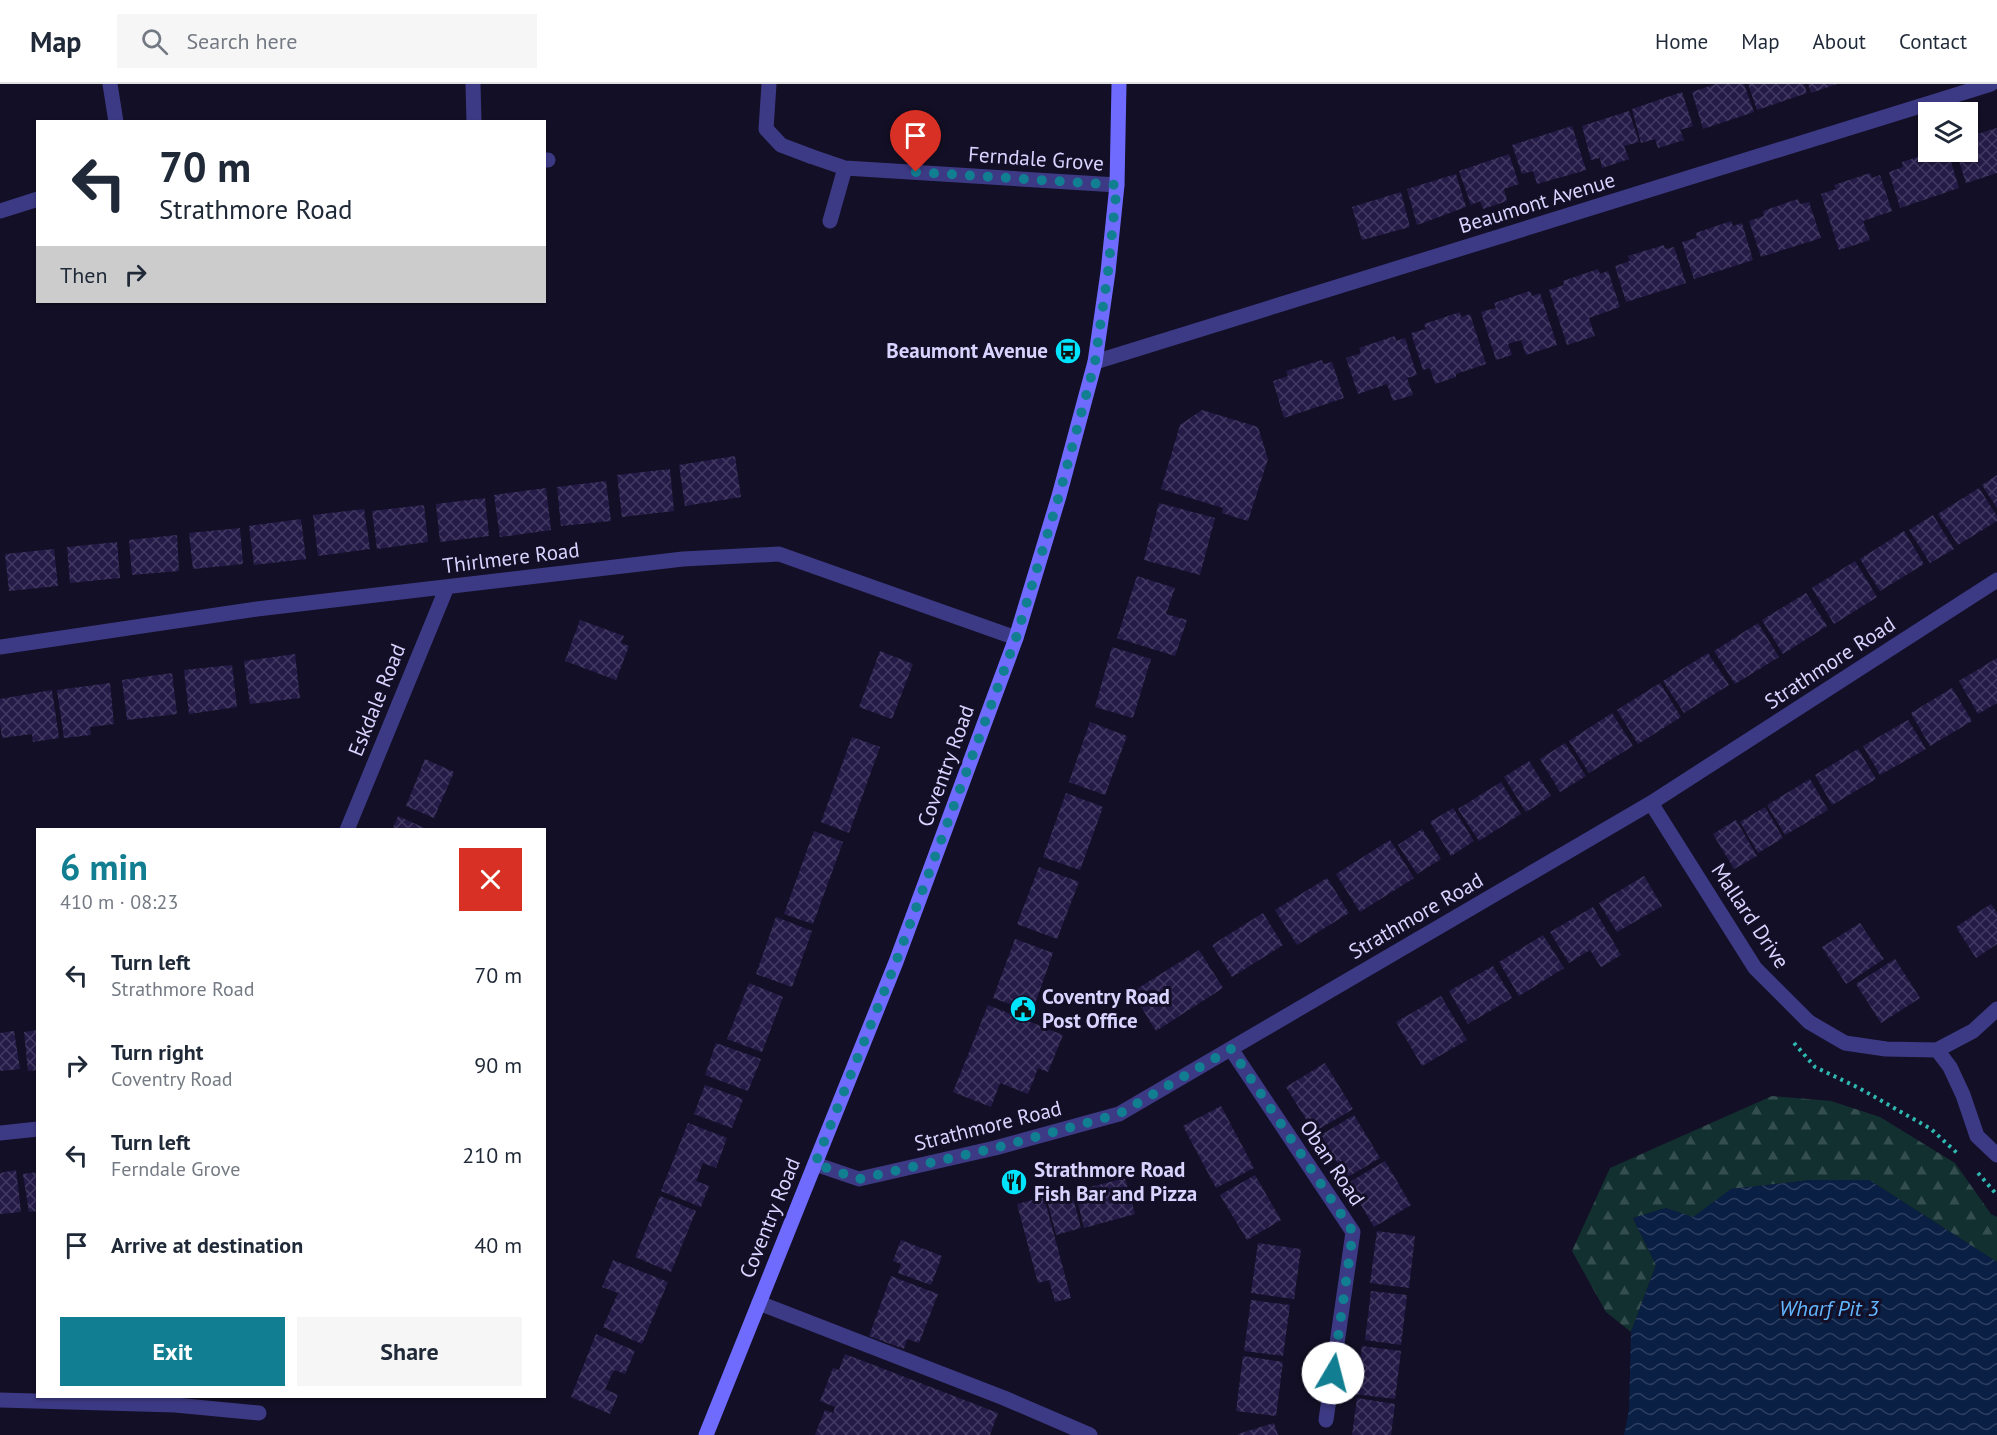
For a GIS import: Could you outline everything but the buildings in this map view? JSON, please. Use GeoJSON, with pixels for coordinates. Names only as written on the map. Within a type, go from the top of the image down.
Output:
{"type":"FeatureCollection","features":[{"type":"Feature","properties":{"kind":"main road","name":"Coventry Road"},"geometry":{"type":"LineString","coordinates":[[706,1435],[896,962],[1016,638],[1059,496],[1095,362],[1117,185],[1119,84]]}},
{"type":"Feature","properties":{"kind":"street"},"geometry":{"type":"LineString","coordinates":[[110,84],[116,120]]}},
{"type":"Feature","properties":{"kind":"street"},"geometry":{"type":"LineString","coordinates":[[473,84],[474,120]]}},
{"type":"Feature","properties":{"kind":"street","name":"Ferndale Grove"},"geometry":{"type":"LineString","coordinates":[[769,84],[766,129],[781,145],[845,168],[1117,185]]}},
{"type":"Feature","properties":{"kind":"street","name":"Beaumont Avenue"},"geometry":{"type":"LineString","coordinates":[[1095,362],[1991,84]]}},
{"type":"Feature","properties":{"kind":"street"},"geometry":{"type":"LineString","coordinates":[[830,221],[845,168]]}},
{"type":"Feature","properties":{"kind":"street"},"geometry":{"type":"LineString","coordinates":[[0,211],[36,200]]}},
{"type":"Feature","properties":{"kind":"street","name":"Thirlmere Road"},"geometry":{"type":"LineString","coordinates":[[0,647],[257,609],[683,559],[779,554],[1016,638]]}},
{"type":"Feature","properties":{"kind":"street","name":"Strathmore Road"},"geometry":{"type":"LineString","coordinates":[[815,1164],[859,1179],[995,1148],[1119,1114],[1651,803],[1997,580]]}},
{"type":"Feature","properties":{"kind":"street","name":"Eskdale Road"},"geometry":{"type":"LineString","coordinates":[[348,828],[447,587]]}},
{"type":"Feature","properties":{"kind":"street","name":"Mallard Drive"},"geometry":{"type":"LineString","coordinates":[[1651,803],[1755,968],[1809,1022],[1845,1043],[1886,1049],[1937,1050],[1972,1031],[1997,1009]]}},
{"type":"Feature","properties":{"kind":"street","name":"Oban Road"},"geometry":{"type":"LineString","coordinates":[[1231,1049],[1353,1232],[1326,1420]]}},
{"type":"Feature","properties":{"kind":"street"},"geometry":{"type":"LineString","coordinates":[[1937,1050],[1955,1076],[1977,1136],[1997,1155]]}},
{"type":"Feature","properties":{"kind":"street"},"geometry":{"type":"LineString","coordinates":[[0,1133],[36,1129]]}},
{"type":"Feature","properties":{"kind":"street"},"geometry":{"type":"LineString","coordinates":[[759,1303],[1004,1398],[1066,1430],[1090,1435]]}},
{"type":"Feature","properties":{"kind":"street"},"geometry":{"type":"LineString","coordinates":[[0,1400],[175,1405],[259,1413]]}},
{"type":"Feature","properties":{"kind":"green space"},"geometry":{"type":"Polygon","coordinates":[[[1772,1096],[1831,1101],[1880,1117],[1955,1163],[1991,1214],[1997,1217],[1997,1262],[1869,1180],[1810,1180],[1731,1189],[1693,1218],[1666,1208],[1633,1218],[1656,1265],[1631,1332],[1606,1312],[1572,1251],[1610,1168],[1772,1096]]]}},
{"type":"Feature","properties":{"kind":"water","name":"Wharf Pit 3"},"geometry":{"type":"Polygon","coordinates":[[[1810,1180],[1869,1180],[1997,1262],[1997,1435],[1624,1435],[1629,1410],[1631,1332],[1656,1265],[1633,1218],[1666,1208],[1693,1217],[1731,1189],[1810,1180]]]}},
{"type":"Feature","properties":{"kind":"place","name":"Beaumont Avenue"},"geometry":{"type":"Point","coordinates":[1068,351]}},
{"type":"Feature","properties":{"kind":"place","name":"Coventry Road Post Office"},"geometry":{"type":"Point","coordinates":[1023,1009]}},
{"type":"Feature","properties":{"kind":"place","name":"Strathmore Road Fish Bar and Pizza"},"geometry":{"type":"Point","coordinates":[1014,1182]}},
{"type":"Feature","properties":{"kind":"route"},"geometry":{"type":"LineString","coordinates":[[916,172],[1117,185],[1095,362],[1059,496],[1016,638],[896,962],[815,1164],[859,1179],[995,1148],[1119,1114],[1231,1049],[1353,1232],[1333,1373]]}}]}
